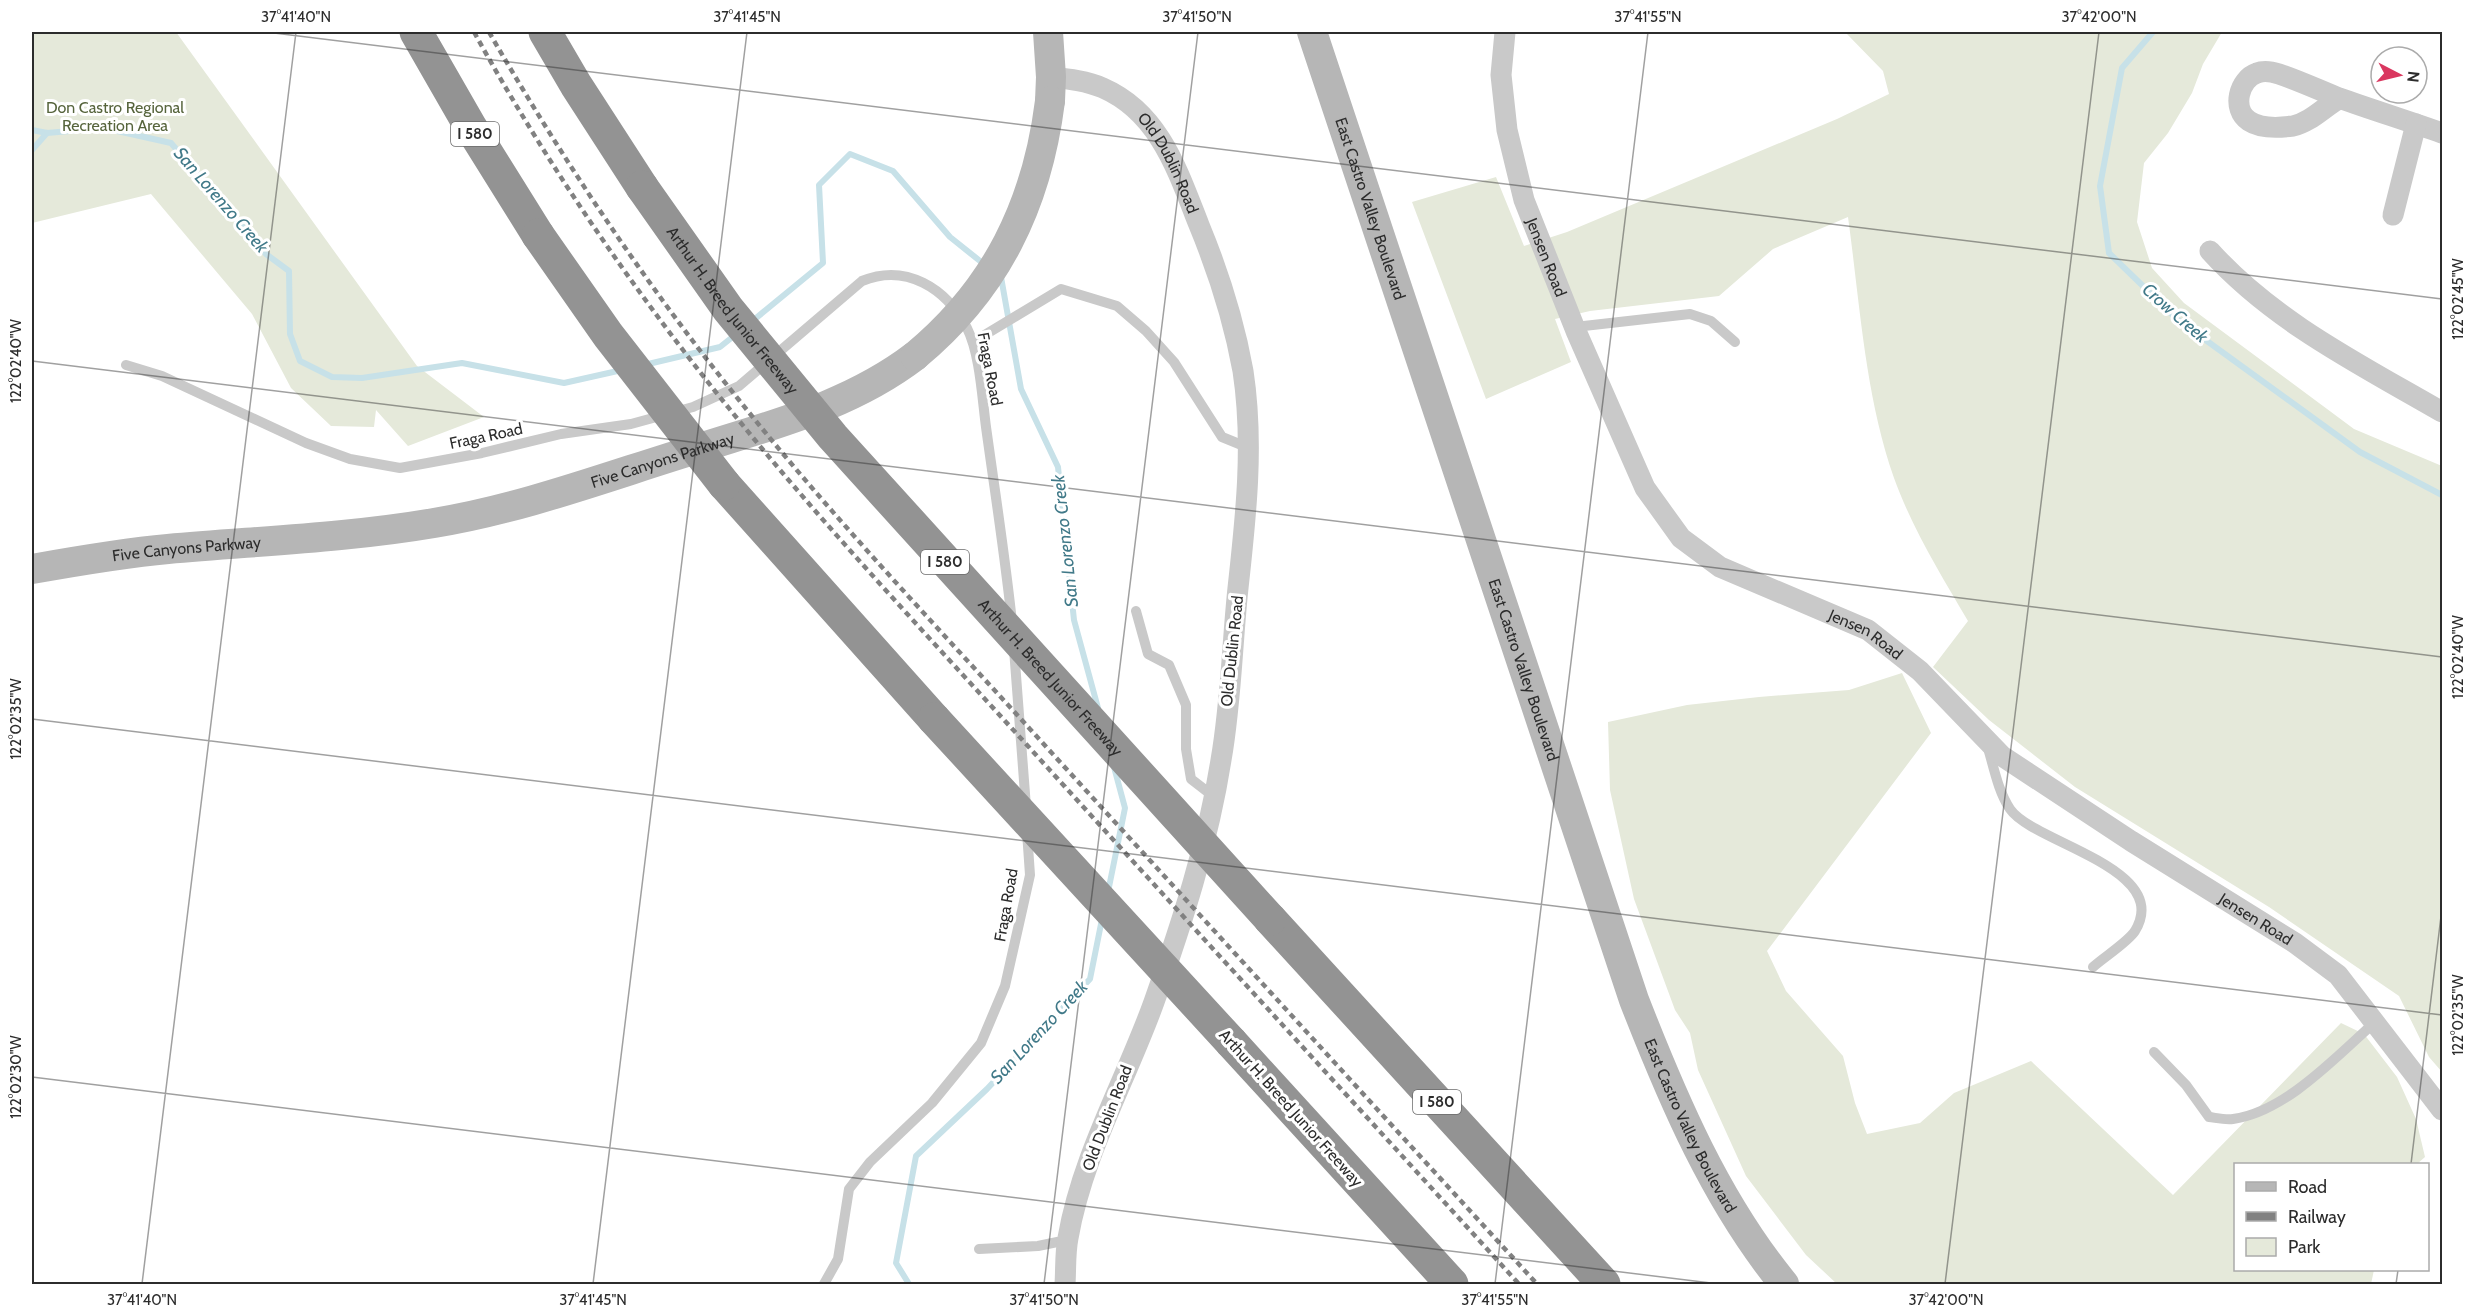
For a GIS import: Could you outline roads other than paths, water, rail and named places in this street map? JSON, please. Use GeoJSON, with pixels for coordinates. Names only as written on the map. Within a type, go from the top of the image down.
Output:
{"type":"FeatureCollection","features":[{"type":"Feature","properties":{"kind":"highway","name":"Arthur H. Breed Junior Freeway"},"geometry":{"type":"LineString","coordinates":[[416,32],[470,126],[538,235],[627,361],[724,484],[934,719],[1452,1284]]}},
{"type":"Feature","properties":{"kind":"highway","name":"Arthur H. Breed Junior Freeway"},"geometry":{"type":"LineString","coordinates":[[545,32],[642,187],[728,309],[826,429],[1604,1284]]}},
{"type":"Feature","properties":{"kind":"main road","name":"Five Canyons Parkway"},"geometry":{"type":"LineString","coordinates":[[32,569],[165,549],[370,533],[438,523],[554,493],[816,411],[867,388],[915,357],[943,332],[971,301],[1010,242],[1027,204],[1038,171],[1051,89],[1048,32]]}},
{"type":"Feature","properties":{"kind":"main road","name":"East Castro Valley Boulevard"},"geometry":{"type":"LineString","coordinates":[[1312,32],[1634,1000],[1662,1072],[1696,1145],[1735,1213],[1784,1284]]}},
{"type":"Feature","properties":{"kind":"street","name":"Jensen Road"},"geometry":{"type":"LineString","coordinates":[[1505,32],[1501,75],[1509,141],[1524,200],[1575,327],[1645,488],[1681,538],[1720,567],[1868,630],[1920,671],[2002,756],[2131,841],[2295,943],[2337,975],[2442,1110]]}},
{"type":"Feature","properties":{"kind":"street","name":"Old Dublin Road"},"geometry":{"type":"LineString","coordinates":[[1051,89],[1102,87],[1125,100],[1144,116],[1162,138],[1178,169],[1231,320],[1242,369],[1249,448],[1247,509],[1221,760],[1193,888],[1153,1005],[1079,1189],[1067,1240],[1065,1284]]}},
{"type":"Feature","properties":{"kind":"street"},"geometry":{"type":"LineString","coordinates":[[2340,98],[2442,133]]}},
{"type":"Feature","properties":{"kind":"street"},"geometry":{"type":"LineString","coordinates":[[2393,215],[2416,124]]}},
{"type":"Feature","properties":{"kind":"street"},"geometry":{"type":"LineString","coordinates":[[2210,251],[2234,278],[2272,309],[2331,348],[2442,412]]}},
{"type":"Feature","properties":{"kind":"lane","name":"Fraga Road"},"geometry":{"type":"LineString","coordinates":[[126,365],[162,376],[306,443],[350,459],[400,468],[482,453],[561,434],[631,424],[693,407],[739,386],[850,290],[874,276],[910,276],[930,285],[956,309],[973,342],[1006,571],[1019,690],[1030,875],[1005,986],[981,1043],[932,1103],[870,1162],[849,1189],[838,1259],[824,1284]]}},
{"type":"Feature","properties":{"kind":"lane"},"geometry":{"type":"LineString","coordinates":[[973,342],[1061,289],[1117,306],[1146,331],[1174,362],[1222,437],[1249,448]]}},
{"type":"Feature","properties":{"kind":"lane"},"geometry":{"type":"LineString","coordinates":[[1575,327],[1690,314],[1702,316],[1711,321],[1735,342]]}},
{"type":"Feature","properties":{"kind":"lane"},"geometry":{"type":"LineString","coordinates":[[1136,611],[1148,654],[1169,665],[1186,705],[1186,748],[1191,779],[1213,796]]}},
{"type":"Feature","properties":{"kind":"lane"},"geometry":{"type":"LineString","coordinates":[[1986,739],[1998,783],[2010,810],[2036,830],[2110,866],[2129,883],[2138,898],[2141,912],[2135,931],[2094,967]]}},
{"type":"Feature","properties":{"kind":"lane"},"geometry":{"type":"LineString","coordinates":[[2154,1052],[2186,1085],[2209,1117],[2231,1120],[2255,1113],[2292,1093],[2374,1023]]}},
{"type":"Feature","properties":{"kind":"lane"},"geometry":{"type":"LineString","coordinates":[[979,1249],[1038,1246],[1067,1240]]}},
{"type":"Feature","properties":{"kind":"waterway","name":"Crow Creek"},"geometry":{"type":"LineString","coordinates":[[2153,32],[2122,68],[2100,186],[2109,253],[2178,320],[2360,452],[2442,495]]}},
{"type":"Feature","properties":{"kind":"waterway","name":"San Lorenzo Creek"},"geometry":{"type":"LineString","coordinates":[[32,130],[47,133],[104,128],[171,143],[266,254],[289,271],[290,334],[300,361],[332,377],[362,378],[462,363],[564,383],[622,370]]}},
{"type":"Feature","properties":{"kind":"waterway","name":"San Lorenzo Creek"},"geometry":{"type":"LineString","coordinates":[[32,150],[47,133]]}},
{"type":"Feature","properties":{"kind":"waterway","name":"San Lorenzo Creek"},"geometry":{"type":"LineString","coordinates":[[750,323],[823,263],[819,185],[850,154],[893,171],[950,237],[985,265]]}},
{"type":"Feature","properties":{"kind":"waterway","name":"San Lorenzo Creek"},"geometry":{"type":"LineString","coordinates":[[1001,277],[1021,389],[1058,467],[1074,620],[1098,708]]}},
{"type":"Feature","properties":{"kind":"waterway","name":"San Lorenzo Creek"},"geometry":{"type":"LineString","coordinates":[[644,365],[720,347],[735,335]]}},
{"type":"Feature","properties":{"kind":"waterway","name":"San Lorenzo Creek"},"geometry":{"type":"LineString","coordinates":[[1108,892],[1125,808],[1114,767]]}},
{"type":"Feature","properties":{"kind":"waterway","name":"San Lorenzo Creek"},"geometry":{"type":"LineString","coordinates":[[909,1284],[896,1263],[916,1156],[987,1089],[1090,979],[1102,919]]}},
{"type":"Feature","properties":{"kind":"railway"},"geometry":{"type":"LineString","coordinates":[[474,32],[502,82],[594,228],[696,367],[767,455],[914,621],[1519,1284]]}},
{"type":"Feature","properties":{"kind":"railway"},"geometry":{"type":"LineString","coordinates":[[489,32],[547,129],[608,223],[674,316],[779,450],[893,580],[1537,1284]]}},
{"type":"Feature","properties":{"kind":"park label","name":"Don Castro Regional Recreation Area"},"geometry":{"type":"Point","coordinates":[115,116]}}]}
